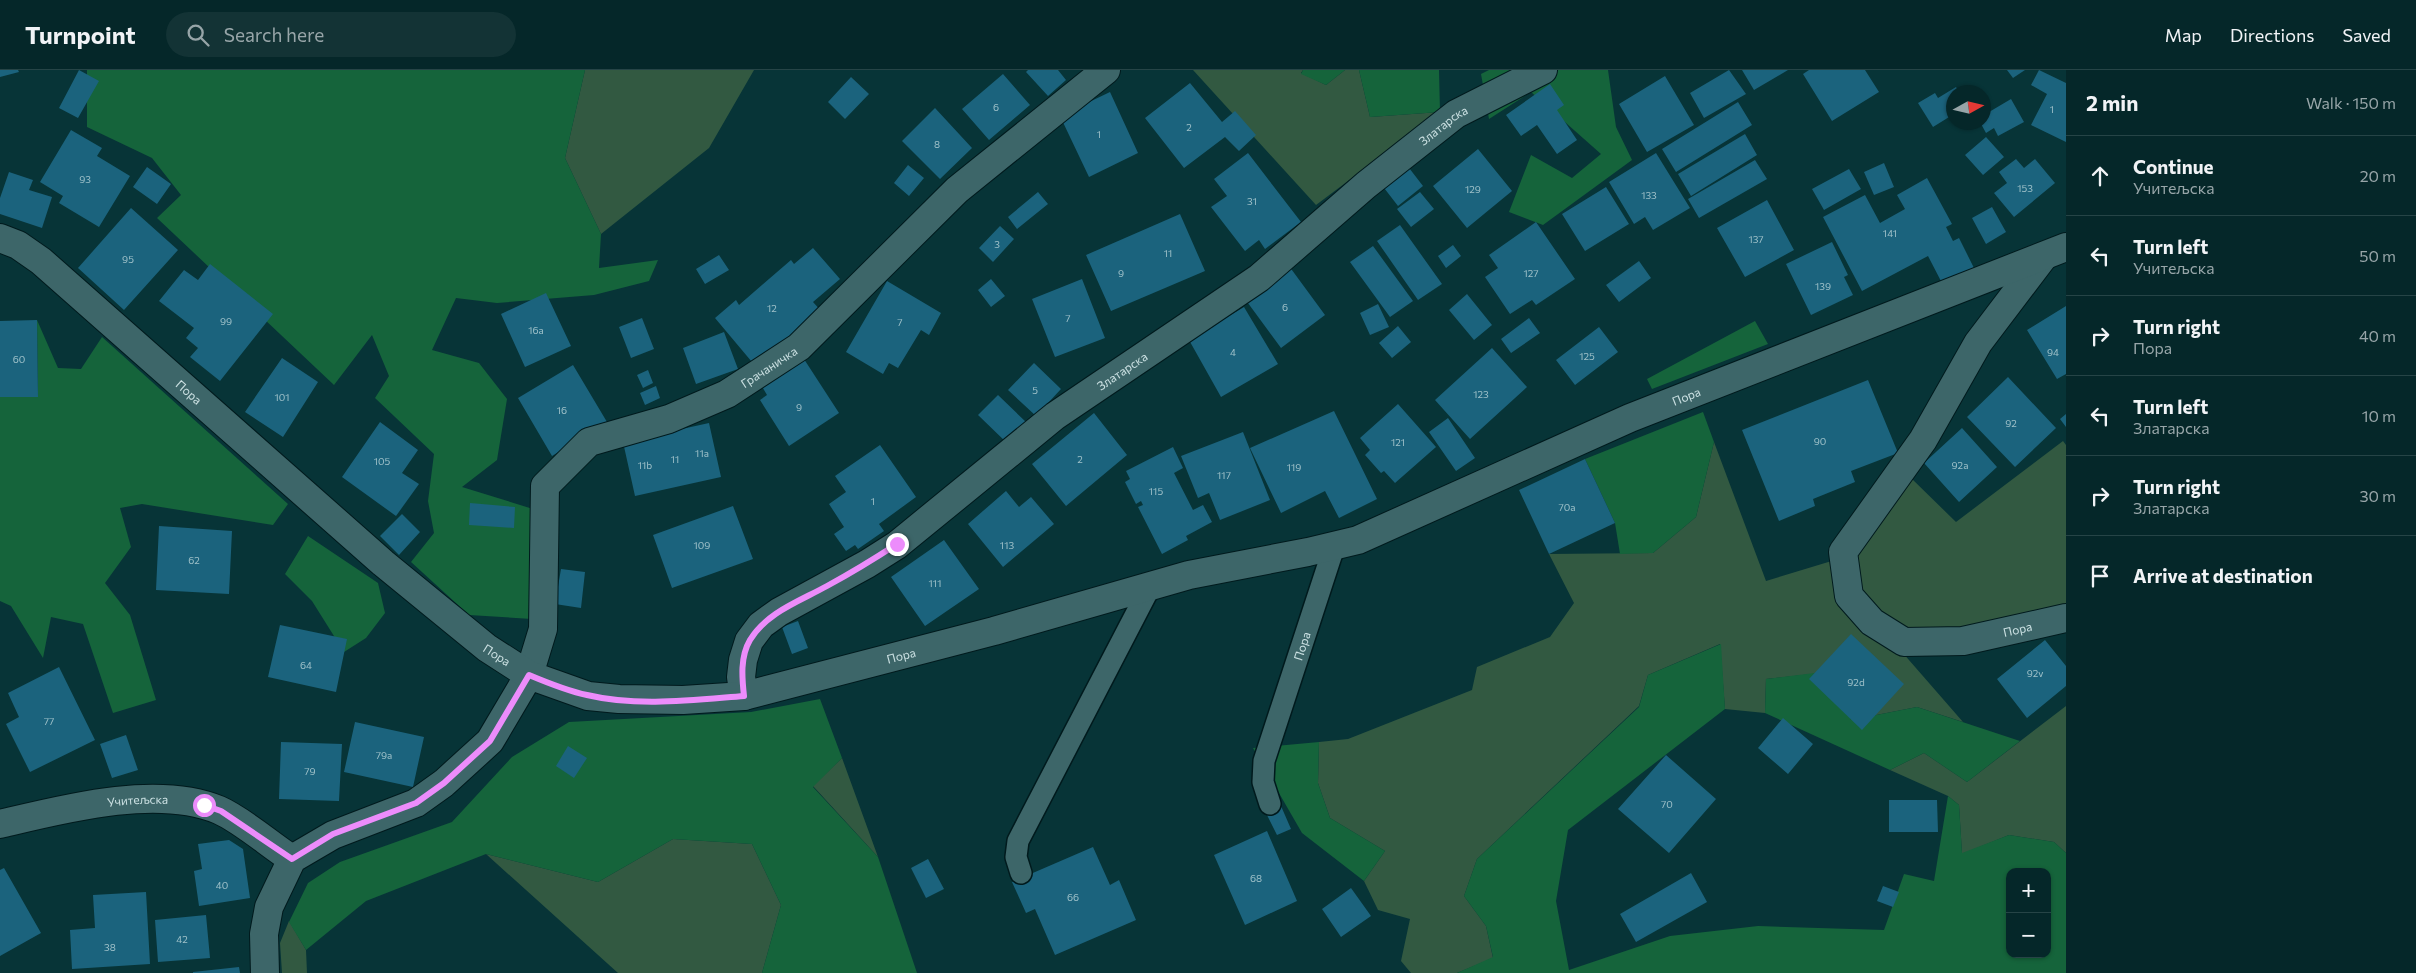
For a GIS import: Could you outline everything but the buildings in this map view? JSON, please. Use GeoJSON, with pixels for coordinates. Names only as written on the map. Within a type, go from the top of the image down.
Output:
{"type":"FeatureCollection","features":[{"type":"Feature","properties":{"kind":"street","name":"Грачаничка"},"geometry":{"type":"LineString","coordinates":[[529,675],[543,629],[545,486],[589,442],[669,419],[727,394],[799,346],[958,190],[1106,70]]}},
{"type":"Feature","properties":{"kind":"street","name":"Златарска"},"geometry":{"type":"LineString","coordinates":[[744,696],[743,660],[749,642],[762,625],[779,612],[897,544],[1054,416],[1258,278],[1366,185],[1456,114],[1543,70]]}},
{"type":"Feature","properties":{"kind":"street","name":"Пора"},"geometry":{"type":"LineString","coordinates":[[0,238],[18,245],[41,261],[383,563],[487,648],[529,675],[588,696],[619,699],[683,700],[744,696],[994,631],[1151,585],[1221,568],[1334,547],[1388,528],[1630,418],[2055,252]]}},
{"type":"Feature","properties":{"kind":"street","name":"Пора"},"geometry":{"type":"LineString","coordinates":[[2055,252],[1978,343],[1923,440],[1843,552],[1849,596],[1872,622],[1904,642],[1963,641],[2066,618]]}},
{"type":"Feature","properties":{"kind":"street"},"geometry":{"type":"LineString","coordinates":[[265,973],[264,934],[269,907],[292,859],[333,834],[416,803],[444,783],[490,741],[529,675]]}},
{"type":"Feature","properties":{"kind":"street","name":"Учитељска"},"geometry":{"type":"LineString","coordinates":[[0,824],[115,802],[159,798],[204,805],[221,811],[292,859]]}},
{"type":"Feature","properties":{"kind":"lane","name":"Пора"},"geometry":{"type":"LineString","coordinates":[[1270,804],[1264,782],[1264,761],[1334,547]]}},
{"type":"Feature","properties":{"kind":"lane"},"geometry":{"type":"LineString","coordinates":[[1021,873],[1016,857],[1018,841],[1151,585]]}},
{"type":"Feature","properties":{"kind":"green space"},"geometry":{"type":"Polygon","coordinates":[[[87,70],[585,70],[565,158],[601,234],[599,268],[658,260],[649,281],[594,295],[497,303],[456,298],[432,350],[479,363],[507,399],[497,460],[462,487],[533,509],[532,619],[469,615],[411,562],[434,533],[428,501],[434,454],[375,398],[389,376],[372,335],[334,385],[157,218],[181,195],[152,158],[87,127],[87,70]]]}},
{"type":"Feature","properties":{"kind":"green space"},"geometry":{"type":"Polygon","coordinates":[[[585,70],[754,70],[709,148],[601,234],[565,158],[585,70]]]}},
{"type":"Feature","properties":{"kind":"green space"},"geometry":{"type":"Polygon","coordinates":[[[1193,70],[1303,70],[1301,73],[1326,85],[1345,70],[1359,70],[1370,117],[1440,112],[1316,205],[1193,70]]]}},
{"type":"Feature","properties":{"kind":"green space"},"geometry":{"type":"Polygon","coordinates":[[[1303,70],[1345,70],[1326,85],[1301,74],[1303,70]]]}},
{"type":"Feature","properties":{"kind":"green space"},"geometry":{"type":"Polygon","coordinates":[[[1359,70],[1439,70],[1440,112],[1370,117],[1359,70]]]}},
{"type":"Feature","properties":{"kind":"green space"},"geometry":{"type":"Polygon","coordinates":[[[1489,70],[1608,70],[1616,127],[1632,160],[1543,225],[1509,212],[1531,155],[1572,178],[1601,154],[1531,92],[1489,119],[1481,74],[1489,70]]]}},
{"type":"Feature","properties":{"kind":"green space"},"geometry":{"type":"Polygon","coordinates":[[[37,320],[58,368],[81,369],[102,337],[288,504],[273,525],[142,504],[120,508],[131,547],[105,583],[130,615],[156,700],[113,713],[83,624],[51,617],[43,658],[11,606],[0,601],[0,397],[38,396],[37,320]]]}},
{"type":"Feature","properties":{"kind":"green space"},"geometry":{"type":"Polygon","coordinates":[[[1755,321],[1768,344],[1652,389],[1647,379],[1755,321]]]}},
{"type":"Feature","properties":{"kind":"green space"},"geometry":{"type":"Polygon","coordinates":[[[1703,412],[1714,442],[1696,517],[1653,553],[1620,554],[1615,523],[1585,459],[1703,412]]]}},
{"type":"Feature","properties":{"kind":"green space"},"geometry":{"type":"Polygon","coordinates":[[[2063,441],[2066,445],[2066,605],[1902,652],[1963,722],[1917,707],[1851,720],[1839,671],[1766,679],[1765,713],[1725,709],[1720,644],[1648,675],[1639,706],[1477,859],[1464,896],[1486,926],[1493,958],[1457,973],[1411,973],[1401,961],[1410,919],[1378,910],[1364,881],[1385,851],[1330,818],[1318,783],[1319,742],[1348,739],[1472,690],[1477,667],[1550,637],[1574,603],[1549,554],[1653,553],[1696,517],[1714,442],[1766,581],[1858,553],[1910,477],[1956,522],[2063,441]]]}},
{"type":"Feature","properties":{"kind":"green space"},"geometry":{"type":"Polygon","coordinates":[[[308,536],[378,583],[385,613],[366,638],[344,652],[312,601],[285,574],[308,536]]]}},
{"type":"Feature","properties":{"kind":"green space"},"geometry":{"type":"Polygon","coordinates":[[[1721,644],[1725,709],[1568,830],[1556,901],[1569,970],[1670,936],[1758,926],[1884,930],[1904,874],[1934,881],[1948,796],[1959,805],[1962,853],[2009,835],[2054,842],[2066,853],[2066,973],[1457,973],[1493,957],[1486,926],[1464,896],[1477,859],[1639,707],[1648,675],[1721,644]]]}},
{"type":"Feature","properties":{"kind":"green space"},"geometry":{"type":"Polygon","coordinates":[[[1839,670],[1851,720],[1917,707],[2020,741],[1967,782],[1924,753],[1890,770],[1765,713],[1766,679],[1839,670]]]}},
{"type":"Feature","properties":{"kind":"green space"},"geometry":{"type":"Polygon","coordinates":[[[820,699],[842,758],[813,787],[878,857],[917,973],[762,973],[781,905],[752,844],[673,839],[598,882],[486,854],[366,901],[306,950],[289,922],[308,883],[340,862],[452,822],[512,757],[569,722],[751,712],[820,699]]]}},
{"type":"Feature","properties":{"kind":"green space"},"geometry":{"type":"Polygon","coordinates":[[[2066,706],[2066,853],[2054,842],[2009,835],[1962,854],[1959,805],[1948,796],[1890,770],[1924,753],[1967,782],[2066,706]]]}},
{"type":"Feature","properties":{"kind":"green space"},"geometry":{"type":"Polygon","coordinates":[[[1319,742],[1318,783],[1330,818],[1385,851],[1364,881],[1302,833],[1253,748],[1319,742]]]}},
{"type":"Feature","properties":{"kind":"green space"},"geometry":{"type":"Polygon","coordinates":[[[842,758],[878,857],[813,786],[842,758]]]}},
{"type":"Feature","properties":{"kind":"green space"},"geometry":{"type":"Polygon","coordinates":[[[673,839],[752,844],[781,905],[762,973],[618,973],[486,854],[598,882],[673,839]]]}},
{"type":"Feature","properties":{"kind":"green space"},"geometry":{"type":"Polygon","coordinates":[[[289,921],[306,950],[307,973],[282,973],[280,943],[289,921]]]}},
{"type":"Feature","properties":{"kind":"route"},"geometry":{"type":"LineString","coordinates":[[204,805],[221,811],[292,859],[333,834],[416,803],[444,783],[490,741],[529,675],[559,688],[588,696],[650,700],[744,696],[743,660],[749,642],[762,625],[779,612],[866,564],[897,544]]}}]}
